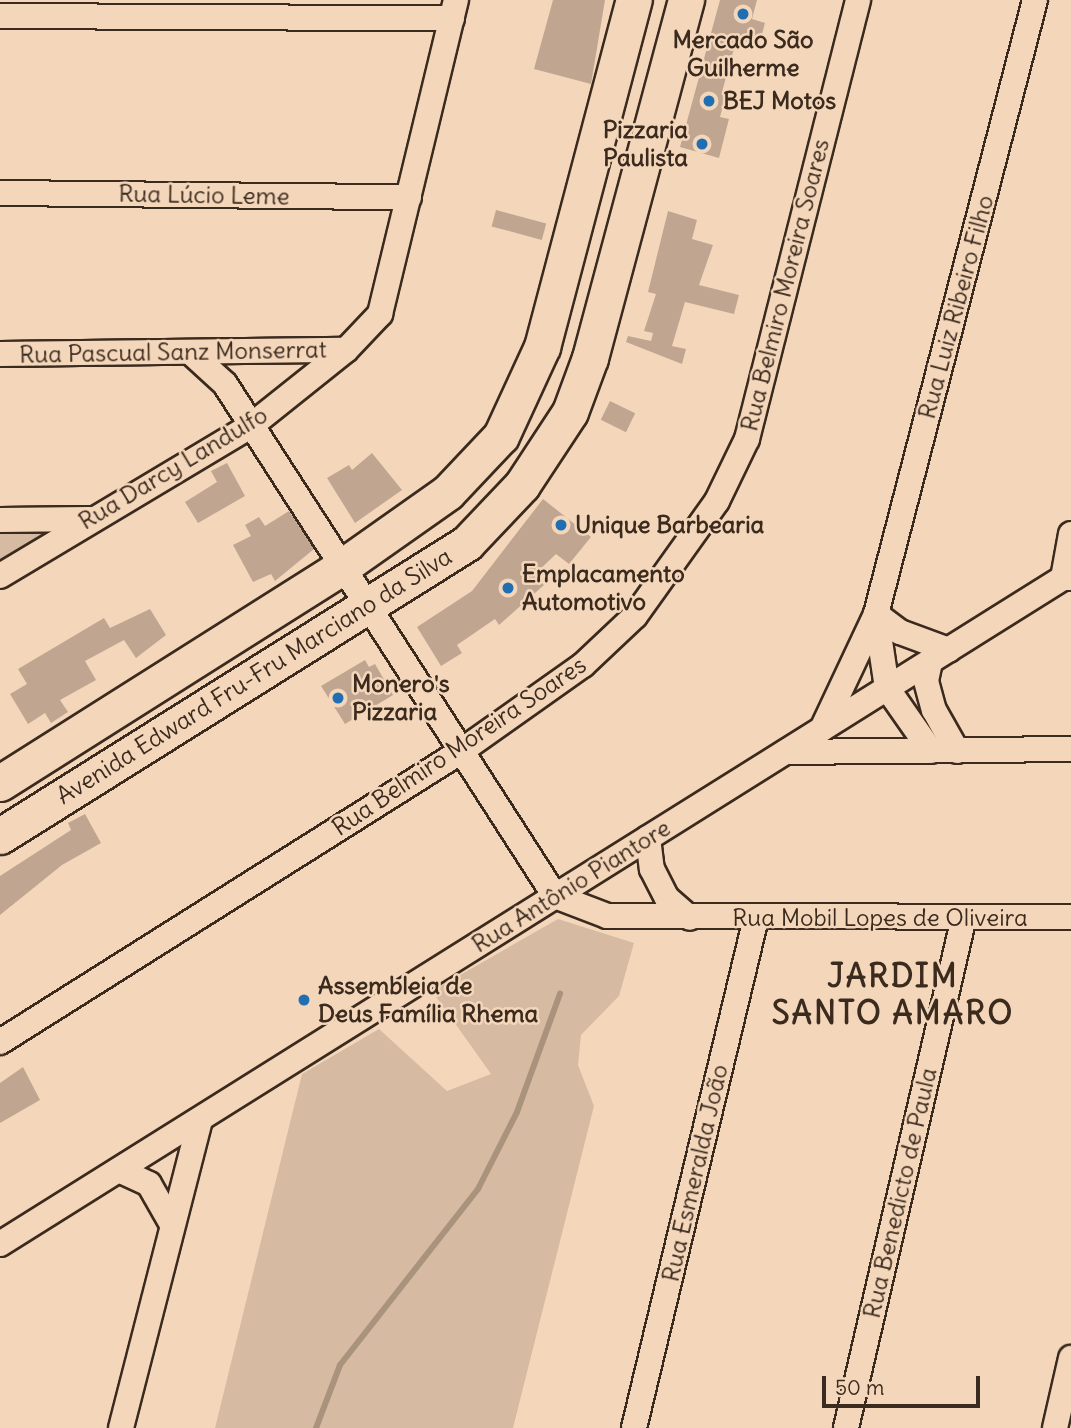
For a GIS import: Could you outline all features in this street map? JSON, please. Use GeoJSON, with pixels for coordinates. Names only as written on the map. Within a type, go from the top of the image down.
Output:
{"type":"FeatureCollection","features":[{"type":"Feature","properties":{"kind":"main road","name":"Avenida Edward Fru-Fru Marciano da Silva"},"geometry":{"type":"LineString","coordinates":[[0,783],[339,569],[448,492],[501,436],[542,346],[634,0]]}},
{"type":"Feature","properties":{"kind":"main road","name":"Avenida Edward Fru-Fru Marciano da Silva"},"geometry":{"type":"LineString","coordinates":[[0,836],[366,610],[467,543],[522,485],[570,412],[590,358],[686,0]]}},
{"type":"Feature","properties":{"kind":"street","name":"Rua Belmiro Moreira Soares"},"geometry":{"type":"LineString","coordinates":[[0,1042],[460,752],[583,665],[635,616],[717,501],[747,439],[858,0]]}},
{"type":"Feature","properties":{"kind":"street","name":"Rua Luiz Ribeiro Filho"},"geometry":{"type":"LineString","coordinates":[[822,729],[876,614],[1035,0]]}},
{"type":"Feature","properties":{"kind":"street"},"geometry":{"type":"LineString","coordinates":[[0,16],[454,9]]}},
{"type":"Feature","properties":{"kind":"street","name":"Rua Darcy Landulfo"},"geometry":{"type":"LineString","coordinates":[[0,576],[90,519],[252,425],[346,350],[380,314],[454,9]]}},
{"type":"Feature","properties":{"kind":"street","name":"Rua Lúcio Leme"},"geometry":{"type":"LineString","coordinates":[[0,193],[409,197]]}},
{"type":"Feature","properties":{"kind":"street","name":"Rua Pascual Sanz Monserrat"},"geometry":{"type":"LineString","coordinates":[[0,354],[346,350]]}},
{"type":"Feature","properties":{"kind":"street"},"geometry":{"type":"LineString","coordinates":[[190,352],[225,384],[339,569],[555,896]]}},
{"type":"Feature","properties":{"kind":"street"},"geometry":{"type":"LineString","coordinates":[[0,520],[90,519]]}},
{"type":"Feature","properties":{"kind":"street"},"geometry":{"type":"LineString","coordinates":[[1068,576],[1071,534]]}},
{"type":"Feature","properties":{"kind":"street","name":"Rua Antônio Piantore"},"geometry":{"type":"LineString","coordinates":[[0,1244],[1068,576]]}},
{"type":"Feature","properties":{"kind":"street"},"geometry":{"type":"LineString","coordinates":[[876,614],[939,656],[926,681],[934,710],[957,751]]}},
{"type":"Feature","properties":{"kind":"street","name":"Rua Luiz Ribeiro Filho"},"geometry":{"type":"LineString","coordinates":[[876,614],[887,688]]}},
{"type":"Feature","properties":{"kind":"street"},"geometry":{"type":"LineString","coordinates":[[887,688],[931,751]]}},
{"type":"Feature","properties":{"kind":"street"},"geometry":{"type":"LineString","coordinates":[[785,752],[1071,749]]}},
{"type":"Feature","properties":{"kind":"street"},"geometry":{"type":"LineString","coordinates":[[648,838],[652,869],[662,888],[690,918]]}},
{"type":"Feature","properties":{"kind":"street","name":"Rua Mobil Lopes de Oliveira"},"geometry":{"type":"LineString","coordinates":[[555,896],[607,916],[1071,917]]}},
{"type":"Feature","properties":{"kind":"street","name":"Rua Benedicto de Paula"},"geometry":{"type":"LineString","coordinates":[[846,1428],[964,917]]}},
{"type":"Feature","properties":{"kind":"street","name":"Rua Esmeralda João"},"geometry":{"type":"LineString","coordinates":[[634,1428],[756,918]]}},
{"type":"Feature","properties":{"kind":"street"},"geometry":{"type":"LineString","coordinates":[[121,1428],[170,1221],[200,1120]]}},
{"type":"Feature","properties":{"kind":"street"},"geometry":{"type":"LineString","coordinates":[[119,1170],[149,1184],[170,1221]]}},
{"type":"Feature","properties":{"kind":"street"},"geometry":{"type":"LineString","coordinates":[[1055,1428],[1071,1358]]}},
{"type":"Feature","properties":{"kind":"shaded area"},"geometry":{"type":"Polygon","coordinates":[[[0,526],[48,532],[0,559],[0,526]]]}},
{"type":"Feature","properties":{"kind":"shaded area"},"geometry":{"type":"Polygon","coordinates":[[[558,919],[634,943],[619,996],[581,1035],[578,1065],[594,1106],[513,1428],[215,1428],[302,1074],[379,1029],[447,1091],[491,1074],[432,991],[558,919]]]}},
{"type":"Feature","properties":{"kind":"building"},"geometry":{"type":"Polygon","coordinates":[[[553,0],[605,0],[591,84],[534,69],[553,0]]]}},
{"type":"Feature","properties":{"kind":"building"},"geometry":{"type":"Polygon","coordinates":[[[720,0],[757,0],[752,19],[765,23],[759,45],[740,40],[733,52],[722,92],[726,94],[720,117],[729,119],[719,158],[680,147],[720,0]]]}},
{"type":"Feature","properties":{"kind":"building"},"geometry":{"type":"Polygon","coordinates":[[[496,210],[546,223],[542,240],[492,226],[496,210]]]}},
{"type":"Feature","properties":{"kind":"building"},"geometry":{"type":"Polygon","coordinates":[[[668,211],[697,220],[692,239],[713,245],[699,285],[739,295],[734,314],[685,302],[672,346],[686,349],[682,364],[626,342],[628,336],[651,341],[653,333],[644,331],[656,294],[648,292],[668,211]]]}},
{"type":"Feature","properties":{"kind":"building"},"geometry":{"type":"Polygon","coordinates":[[[610,401],[635,413],[626,432],[601,420],[610,401]]]}},
{"type":"Feature","properties":{"kind":"building"},"geometry":{"type":"Polygon","coordinates":[[[372,453],[402,490],[355,523],[327,478],[349,465],[352,470],[372,453]]]}},
{"type":"Feature","properties":{"kind":"building"},"geometry":{"type":"Polygon","coordinates":[[[227,463],[245,496],[198,523],[185,502],[217,482],[211,471],[227,463]]]}},
{"type":"Feature","properties":{"kind":"building"},"geometry":{"type":"Polygon","coordinates":[[[543,499],[591,537],[569,564],[556,554],[534,575],[544,585],[499,625],[495,619],[457,645],[462,653],[441,666],[417,627],[472,591],[543,499]]]}},
{"type":"Feature","properties":{"kind":"building"},"geometry":{"type":"Polygon","coordinates":[[[289,511],[314,549],[275,581],[271,574],[253,582],[233,545],[251,536],[245,525],[259,517],[265,526],[289,511]]]}},
{"type":"Feature","properties":{"kind":"building"},"geometry":{"type":"Polygon","coordinates":[[[150,609],[166,635],[136,658],[124,640],[85,661],[96,680],[60,700],[68,712],[51,723],[45,713],[28,724],[10,694],[27,684],[18,669],[104,618],[110,628],[150,609]]]}},
{"type":"Feature","properties":{"kind":"building"},"geometry":{"type":"Polygon","coordinates":[[[365,660],[369,667],[375,664],[393,695],[345,724],[321,686],[365,660]]]}},
{"type":"Feature","properties":{"kind":"building"},"geometry":{"type":"Polygon","coordinates":[[[85,814],[101,843],[62,865],[0,915],[0,876],[71,830],[68,823],[85,814]]]}},
{"type":"Feature","properties":{"kind":"building"},"geometry":{"type":"Polygon","coordinates":[[[23,1067],[40,1100],[0,1123],[0,1083],[23,1067]]]}},
{"type":"Feature","properties":{"kind":"waterway"},"geometry":{"type":"LineString","coordinates":[[316,1428],[340,1365],[478,1189],[517,1112],[560,994]]}},
{"type":"Feature","properties":{"kind":"place","name":"Mercado São Guilherme"},"geometry":{"type":"Point","coordinates":[743,14]}},
{"type":"Feature","properties":{"kind":"place","name":"BEJ Motos"},"geometry":{"type":"Point","coordinates":[709,101]}},
{"type":"Feature","properties":{"kind":"place","name":"Pizzaria Paulista"},"geometry":{"type":"Point","coordinates":[702,144]}},
{"type":"Feature","properties":{"kind":"place","name":"Unique Barbearia"},"geometry":{"type":"Point","coordinates":[561,525]}},
{"type":"Feature","properties":{"kind":"place","name":"Emplacamento Automotivo"},"geometry":{"type":"Point","coordinates":[508,588]}},
{"type":"Feature","properties":{"kind":"place","name":"Monero's Pizzaria"},"geometry":{"type":"Point","coordinates":[338,698]}},
{"type":"Feature","properties":{"kind":"place","name":"Assembleia de Deus Família Rhema"},"geometry":{"type":"Point","coordinates":[304,1000]}},
{"type":"Feature","properties":{"kind":"district","name":"JARDIM SANTO AMARO"},"geometry":{"type":"Point","coordinates":[893,996]}}]}
